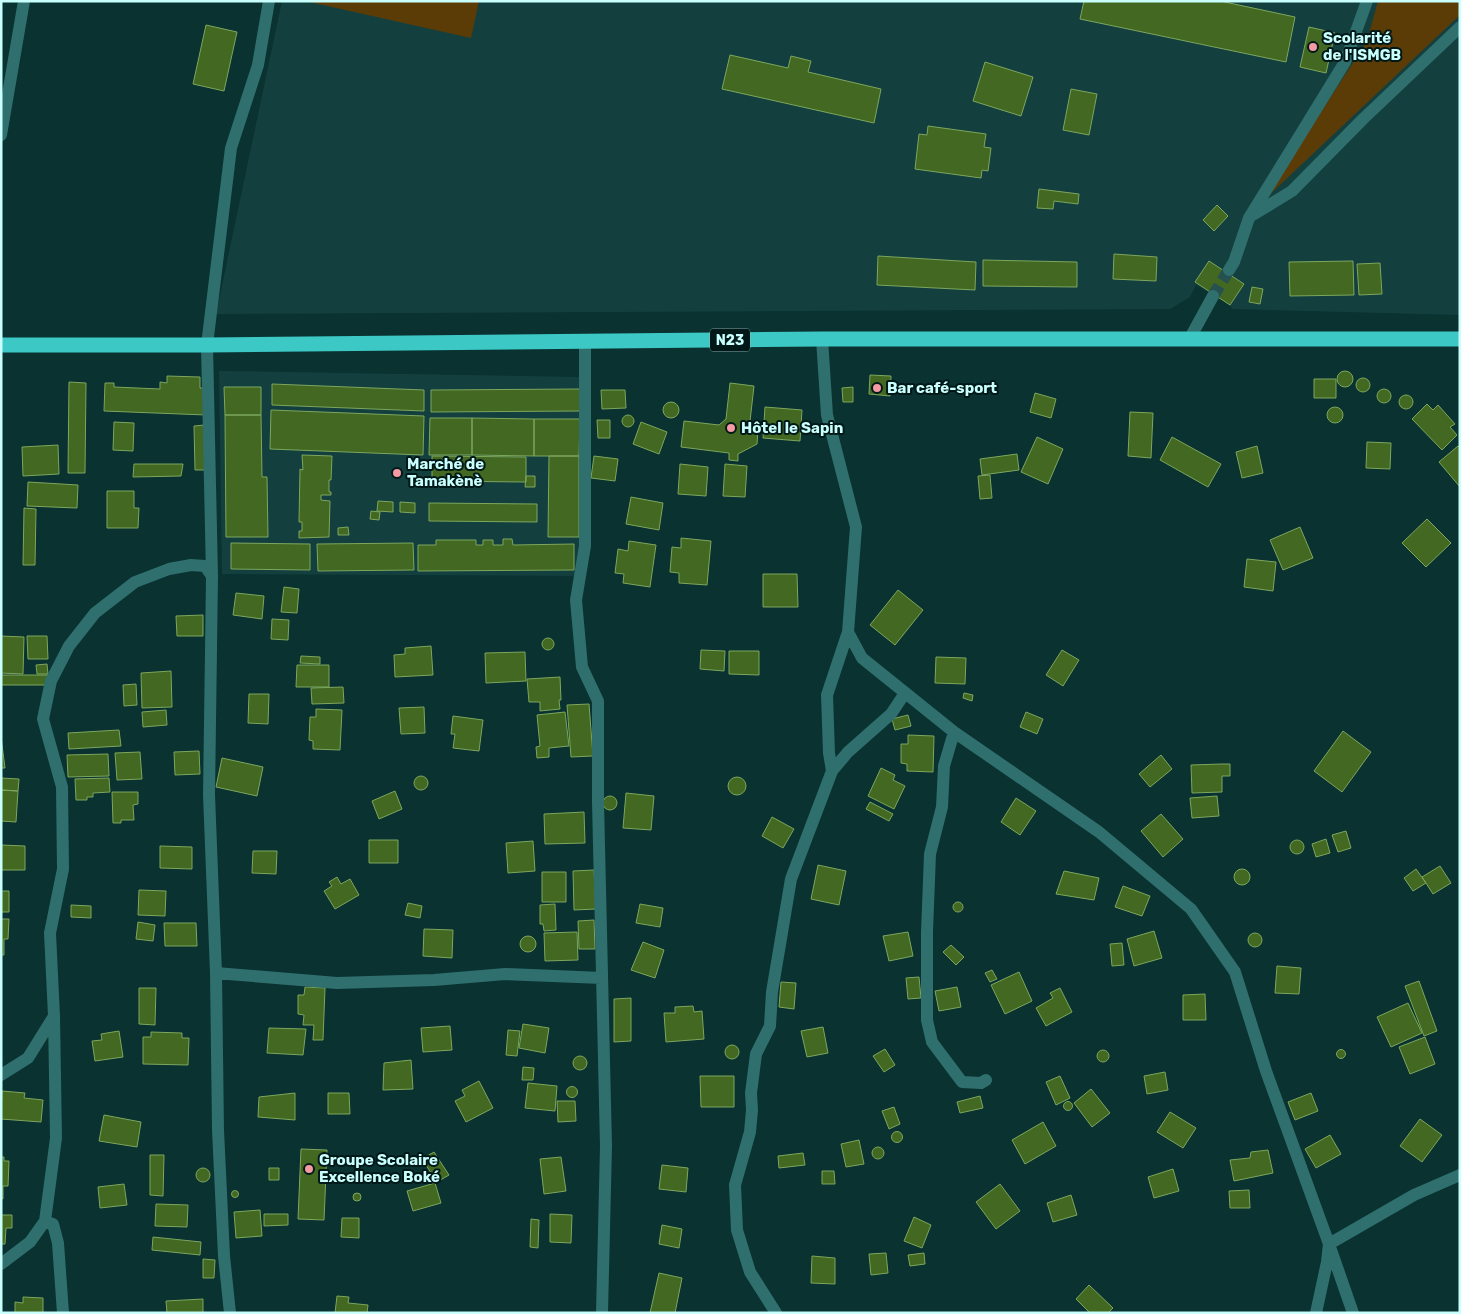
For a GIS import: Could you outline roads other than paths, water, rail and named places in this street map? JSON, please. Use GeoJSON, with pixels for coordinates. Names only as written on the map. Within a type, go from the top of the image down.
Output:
{"type":"FeatureCollection","features":[{"type":"Feature","properties":{"kind":"highway","name":"N23"},"geometry":{"type":"LineString","coordinates":[[1,345],[822,339],[1460,339]]}},
{"type":"Feature","properties":{"kind":"street"},"geometry":{"type":"LineString","coordinates":[[1,135],[24,1]]}},
{"type":"Feature","properties":{"kind":"street"},"geometry":{"type":"LineString","coordinates":[[230,1313],[224,1256],[219,1140],[216,973],[209,795],[212,576],[206,345],[231,148],[258,65],[269,1]]}},
{"type":"Feature","properties":{"kind":"street"},"geometry":{"type":"LineString","coordinates":[[1229,270],[1234,262],[1249,218],[1345,62],[1367,1]]}},
{"type":"Feature","properties":{"kind":"street"},"geometry":{"type":"LineString","coordinates":[[1249,218],[1292,191],[1362,119],[1460,27]]}},
{"type":"Feature","properties":{"kind":"street"},"geometry":{"type":"LineString","coordinates":[[1190,338],[1213,296]]}},
{"type":"Feature","properties":{"kind":"street"},"geometry":{"type":"LineString","coordinates":[[822,339],[827,415],[856,527],[848,632],[827,695],[832,771]]}},
{"type":"Feature","properties":{"kind":"street"},"geometry":{"type":"LineString","coordinates":[[585,340],[585,546],[576,600],[582,667],[598,701],[606,1146],[602,1313]]}},
{"type":"Feature","properties":{"kind":"street"},"geometry":{"type":"LineString","coordinates":[[1,1264],[30,1242],[45,1221],[56,1138],[54,1016],[50,933],[63,869],[62,787],[44,719],[51,681],[69,646],[95,613],[135,582],[169,569],[191,565],[205,566],[212,576]]}},
{"type":"Feature","properties":{"kind":"street"},"geometry":{"type":"LineString","coordinates":[[848,632],[862,658],[905,693],[954,732],[1099,832],[1191,909],[1235,972],[1266,1070],[1353,1313]]}},
{"type":"Feature","properties":{"kind":"street"},"geometry":{"type":"LineString","coordinates":[[776,1313],[750,1272],[737,1230],[735,1185],[750,1132],[752,1083],[756,1054],[770,1026],[772,992],[792,879],[832,771],[848,752],[890,714],[905,693]]}},
{"type":"Feature","properties":{"kind":"street"},"geometry":{"type":"LineString","coordinates":[[954,732],[944,766],[942,807],[930,854],[926,1020],[932,1042],[962,1082],[981,1084],[986,1080]]}},
{"type":"Feature","properties":{"kind":"street"},"geometry":{"type":"LineString","coordinates":[[216,973],[337,984],[434,980],[505,974],[602,978]]}},
{"type":"Feature","properties":{"kind":"street"},"geometry":{"type":"LineString","coordinates":[[1,1075],[28,1058],[54,1016]]}},
{"type":"Feature","properties":{"kind":"street"},"geometry":{"type":"LineString","coordinates":[[1329,1244],[1414,1195],[1460,1175]]}},
{"type":"Feature","properties":{"kind":"street"},"geometry":{"type":"LineString","coordinates":[[45,1221],[53,1224],[58,1243],[63,1313]]}},
{"type":"Feature","properties":{"kind":"street"},"geometry":{"type":"LineString","coordinates":[[1316,1313],[1329,1244]]}},
{"type":"Feature","properties":{"kind":"tunnel"},"geometry":{"type":"LineString","coordinates":[[1213,296],[1229,270]]}},
{"type":"Feature","properties":{"kind":"place","name":"Scolarité de l'ISMGB"},"geometry":{"type":"Point","coordinates":[1313,47]}},
{"type":"Feature","properties":{"kind":"place","name":"Bar café-sport"},"geometry":{"type":"Point","coordinates":[877,388]}},
{"type":"Feature","properties":{"kind":"place","name":"Hôtel le Sapin"},"geometry":{"type":"Point","coordinates":[731,428]}},
{"type":"Feature","properties":{"kind":"place","name":"Marché de Tamakènè"},"geometry":{"type":"Point","coordinates":[397,473]}},
{"type":"Feature","properties":{"kind":"place","name":"Groupe Scolaire Excellence Boké"},"geometry":{"type":"Point","coordinates":[309,1169]}}]}
